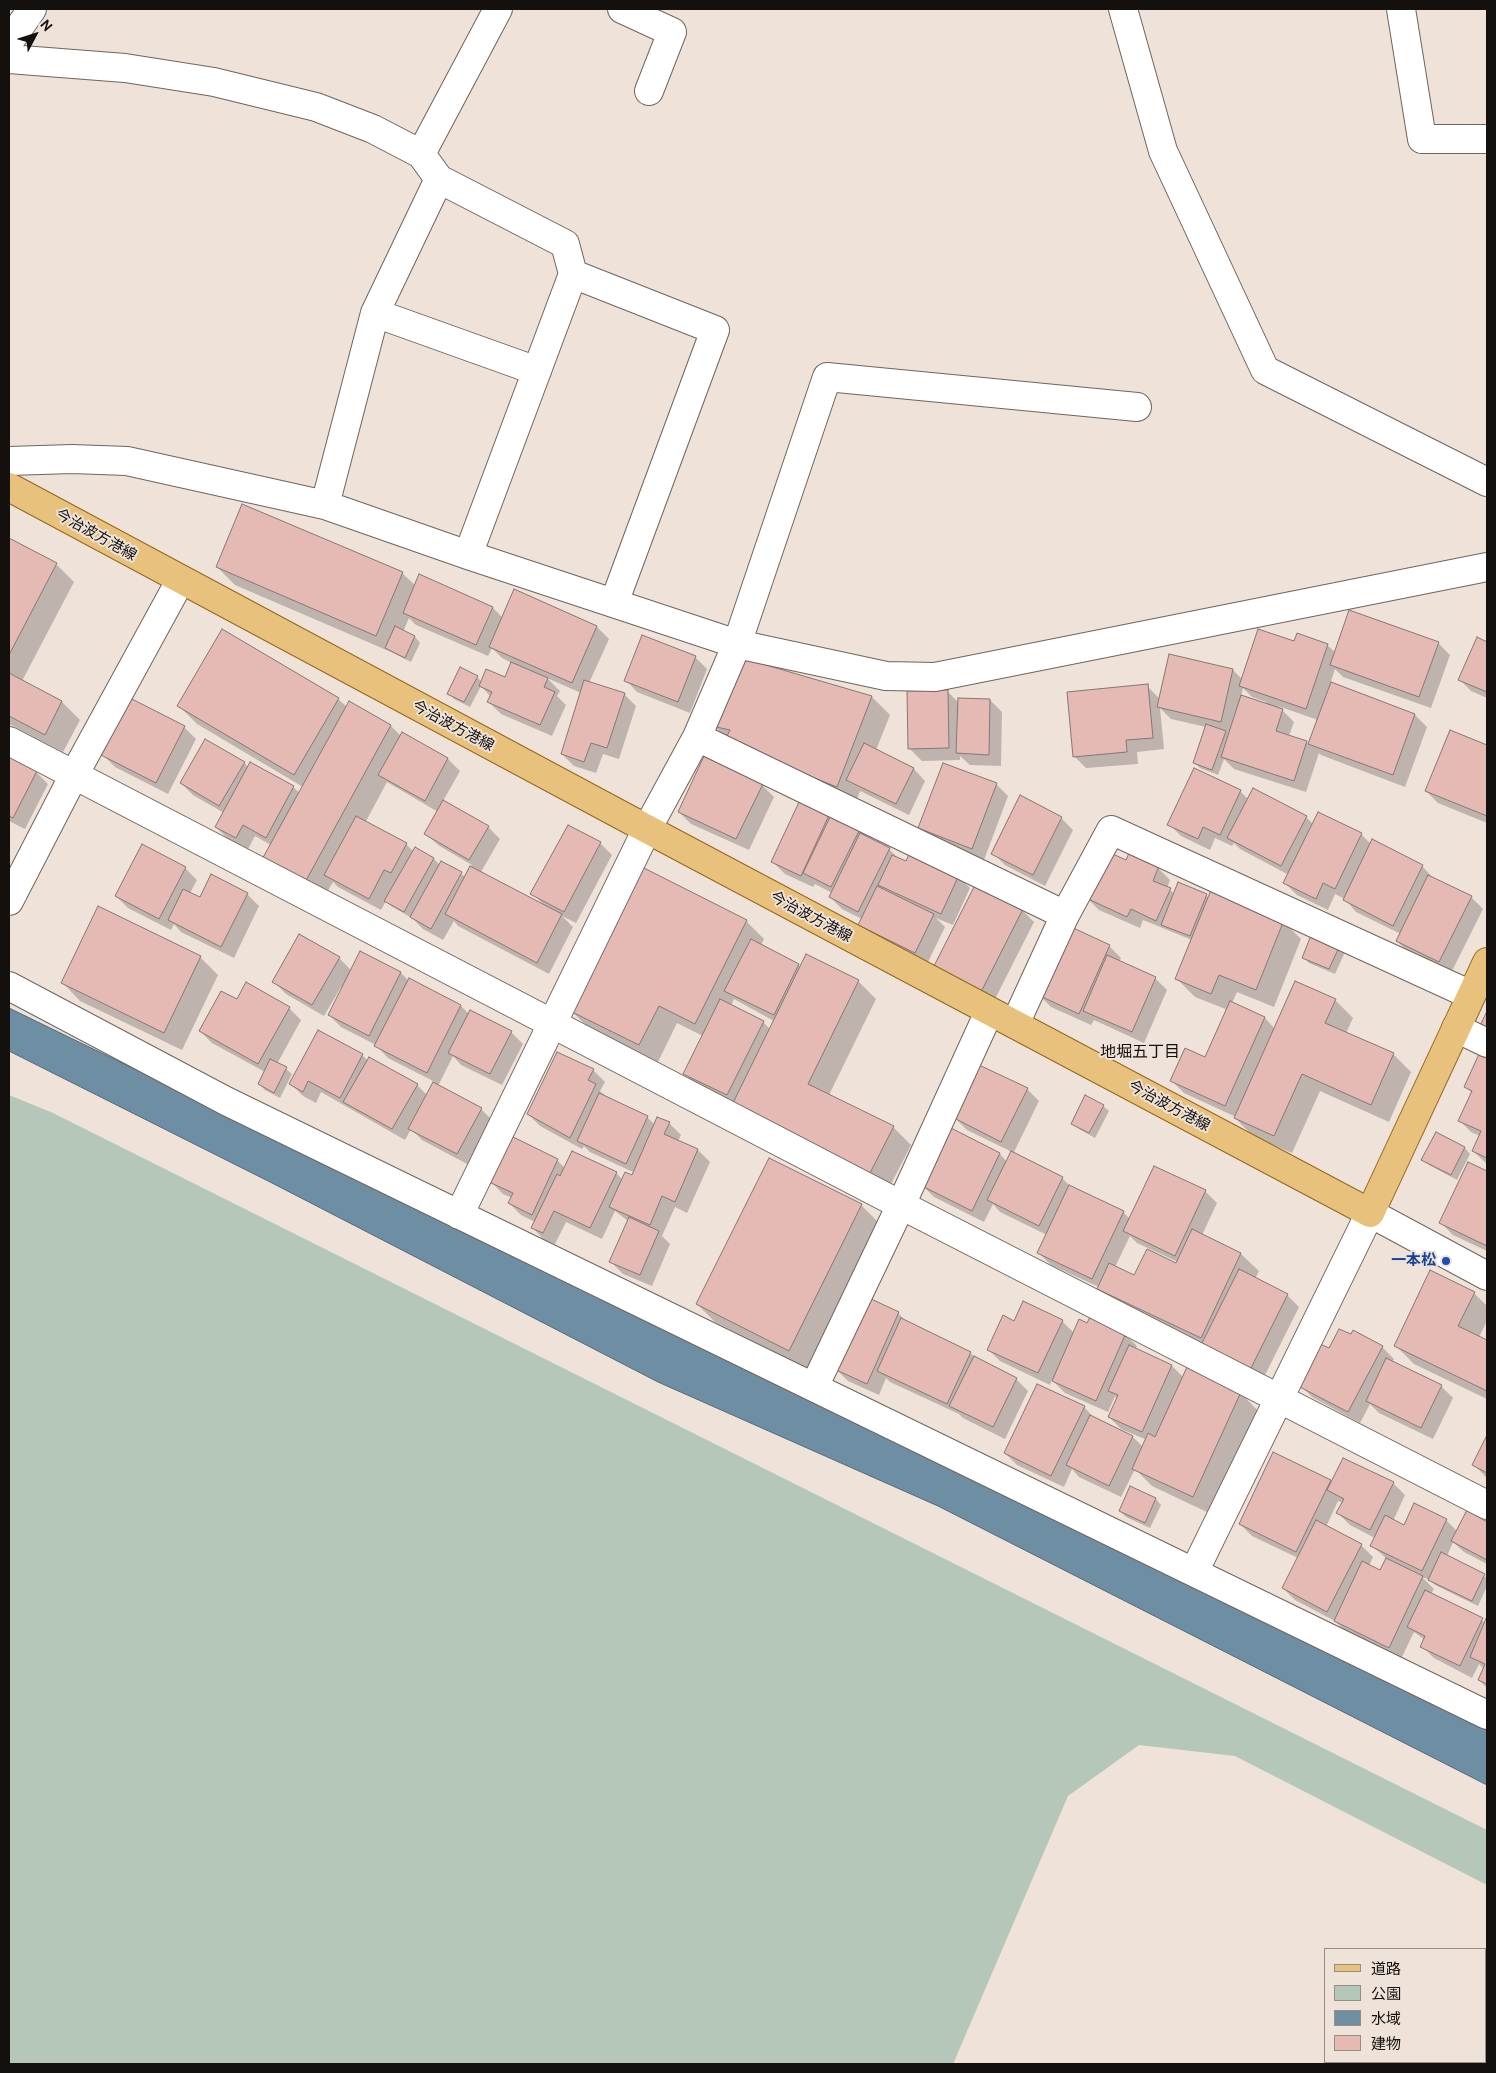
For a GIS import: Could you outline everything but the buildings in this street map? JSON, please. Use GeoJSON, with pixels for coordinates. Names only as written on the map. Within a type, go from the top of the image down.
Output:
{"type":"FeatureCollection","features":[{"type":"Feature","properties":{"kind":"main road","name":"今治波方港線"},"geometry":{"type":"LineString","coordinates":[[9,487],[989,1012],[1015,1024],[1370,1213]]}},
{"type":"Feature","properties":{"kind":"main road"},"geometry":{"type":"LineString","coordinates":[[1370,1213],[1487,962]]}},
{"type":"Feature","properties":{"kind":"street"},"geometry":{"type":"LineString","coordinates":[[9,42],[32,9]]}},
{"type":"Feature","properties":{"kind":"street"},"geometry":{"type":"LineString","coordinates":[[421,154],[498,9]]}},
{"type":"Feature","properties":{"kind":"street"},"geometry":{"type":"LineString","coordinates":[[622,9],[672,32],[649,91]]}},
{"type":"Feature","properties":{"kind":"street"},"geometry":{"type":"LineString","coordinates":[[1123,9],[1163,151],[1265,370],[1487,482]]}},
{"type":"Feature","properties":{"kind":"street"},"geometry":{"type":"LineString","coordinates":[[1401,9],[1422,139],[1487,139]]}},
{"type":"Feature","properties":{"kind":"street"},"geometry":{"type":"LineString","coordinates":[[9,59],[124,68],[214,82],[316,107],[373,129],[421,154],[439,179],[565,244],[573,274],[468,555]]}},
{"type":"Feature","properties":{"kind":"street"},"geometry":{"type":"LineString","coordinates":[[325,505],[376,313],[439,179]]}},
{"type":"Feature","properties":{"kind":"street"},"geometry":{"type":"LineString","coordinates":[[573,274],[715,330],[614,603]]}},
{"type":"Feature","properties":{"kind":"street"},"geometry":{"type":"LineString","coordinates":[[376,313],[537,371]]}},
{"type":"Feature","properties":{"kind":"street"},"geometry":{"type":"LineString","coordinates":[[459,1214],[647,829],[697,737],[737,644],[827,377],[1137,407]]}},
{"type":"Feature","properties":{"kind":"street"},"geometry":{"type":"LineString","coordinates":[[9,461],[72,459],[127,461],[325,505],[468,555],[737,644],[886,676],[935,677],[1487,567]]}},
{"type":"Feature","properties":{"kind":"street"},"geometry":{"type":"LineString","coordinates":[[9,901],[74,775],[180,580]]}},
{"type":"Feature","properties":{"kind":"street"},"geometry":{"type":"LineString","coordinates":[[697,737],[1065,915]]}},
{"type":"Feature","properties":{"kind":"street"},"geometry":{"type":"LineString","coordinates":[[9,741],[901,1205],[1487,1505]]}},
{"type":"Feature","properties":{"kind":"street"},"geometry":{"type":"LineString","coordinates":[[1015,1024],[1065,915],[1111,830],[1471,995]]}},
{"type":"Feature","properties":{"kind":"street"},"geometry":{"type":"LineString","coordinates":[[9,986],[226,1101],[1487,1715]]}},
{"type":"Feature","properties":{"kind":"street"},"geometry":{"type":"LineString","coordinates":[[814,1387],[901,1205],[989,1012]]}},
{"type":"Feature","properties":{"kind":"street"},"geometry":{"type":"LineString","coordinates":[[1456,1028],[1487,1043]]}},
{"type":"Feature","properties":{"kind":"street"},"geometry":{"type":"LineString","coordinates":[[1194,1572],[1370,1213],[1487,1276]]}},
{"type":"Feature","properties":{"kind":"green space"},"geometry":{"type":"Polygon","coordinates":[[[9,1095],[53,1113],[1487,1830],[1487,1885],[1235,1756],[1139,1745],[1068,1796],[953,2064],[9,2064],[9,1095]]]}},
{"type":"Feature","properties":{"kind":"water"},"geometry":{"type":"Polygon","coordinates":[[[9,1008],[1487,1727],[1487,1785],[938,1506],[658,1382],[274,1184],[9,1051],[9,1008]]]}},
{"type":"Feature","properties":{"kind":"place","name":"一本松"},"geometry":{"type":"Point","coordinates":[1446,1261]}},
{"type":"Feature","properties":{"kind":"district","name":"地堀五丁目"},"geometry":{"type":"Point","coordinates":[1140,1052]}}]}
